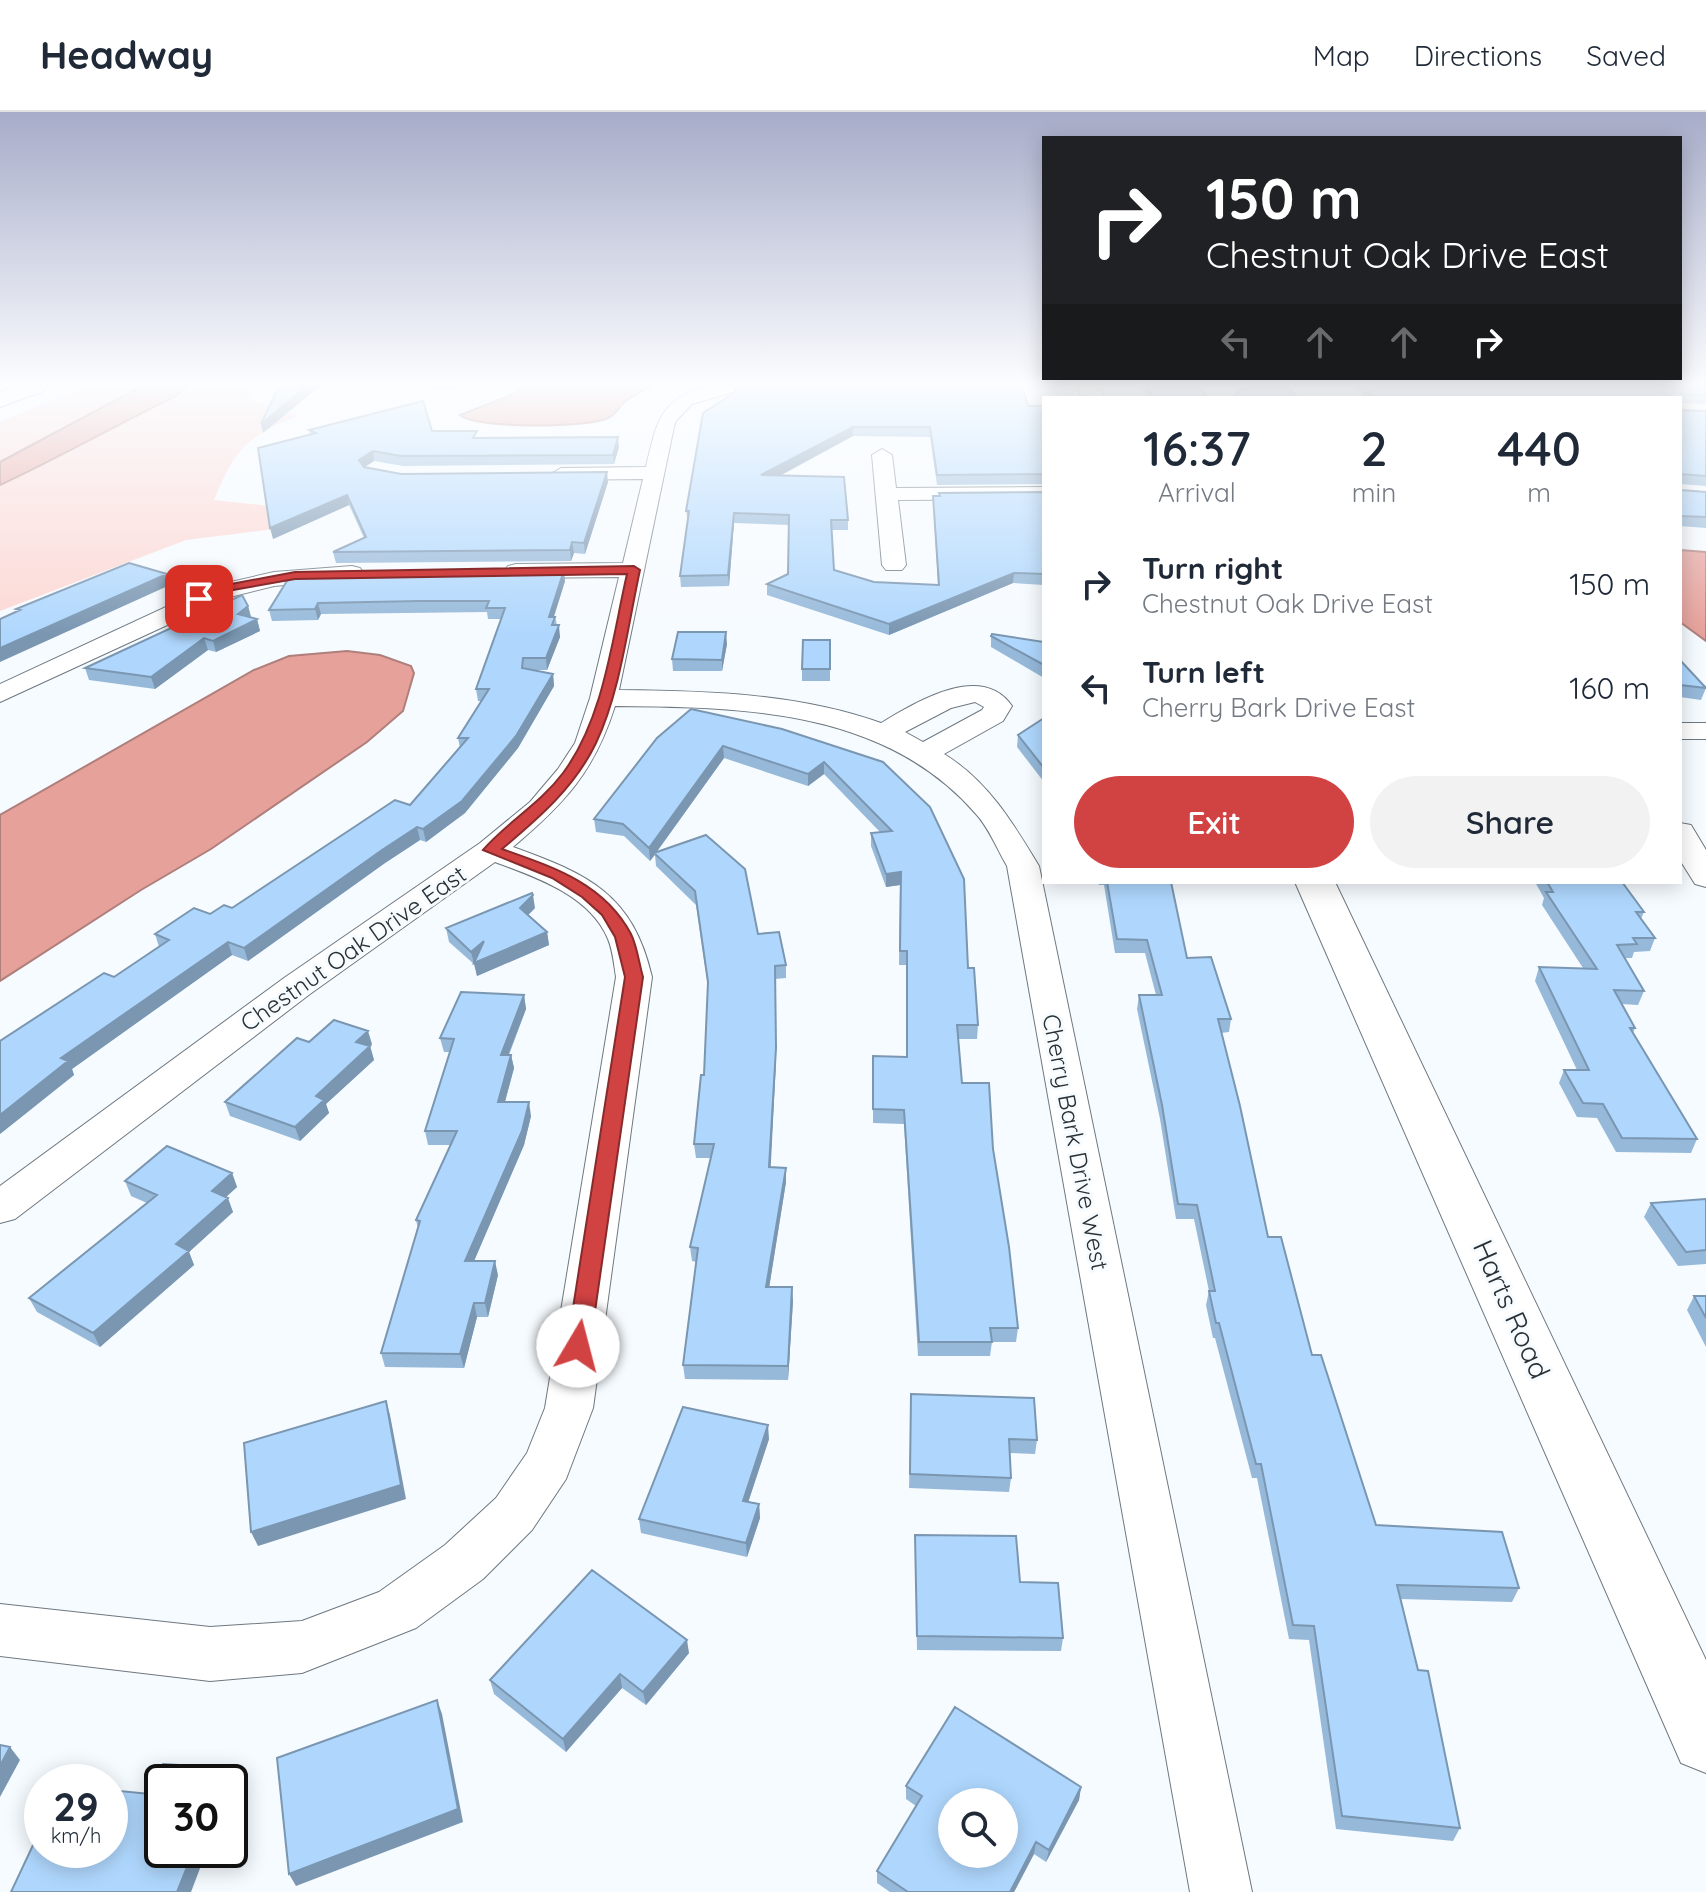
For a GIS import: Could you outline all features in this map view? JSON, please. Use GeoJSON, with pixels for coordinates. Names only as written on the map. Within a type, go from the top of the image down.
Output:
{"type":"FeatureCollection","features":[{"type":"Feature","properties":{"kind":"main road","name":"Harts Road"},"geometry":{"type":"LineString","coordinates":[[1316,884],[1706,1738]]}},
{"type":"Feature","properties":{"kind":"street","name":"Chestnut Oak Drive East"},"geometry":{"type":"LineString","coordinates":[[0,1208],[297,986],[491,850],[541,808],[570,774],[589,743],[604,698],[656,469]]}},
{"type":"Feature","properties":{"kind":"street"},"geometry":{"type":"LineString","coordinates":[[884,469],[894,565]]}},
{"type":"Feature","properties":{"kind":"street"},"geometry":{"type":"LineString","coordinates":[[542,474],[655,473]]}},
{"type":"Feature","properties":{"kind":"street"},"geometry":{"type":"LineString","coordinates":[[888,494],[1042,493]]}},
{"type":"Feature","properties":{"kind":"street"},"geometry":{"type":"LineString","coordinates":[[486,572],[634,570]]}},
{"type":"Feature","properties":{"kind":"street"},"geometry":{"type":"LineString","coordinates":[[0,694],[230,587],[295,575],[378,573]]}},
{"type":"Feature","properties":{"kind":"street"},"geometry":{"type":"LineString","coordinates":[[883,734],[949,698],[982,695],[994,699],[998,706],[993,715],[925,753]]}},
{"type":"Feature","properties":{"kind":"street","name":"Cherry Bark Drive West"},"geometry":{"type":"LineString","coordinates":[[604,698],[741,701],[839,718],[925,753],[965,782],[995,812],[1010,835],[1023,866],[1221,1892]]}},
{"type":"Feature","properties":{"kind":"street"},"geometry":{"type":"LineString","coordinates":[[1682,731],[1706,731]]}},
{"type":"Feature","properties":{"kind":"street"},"geometry":{"type":"LineString","coordinates":[[1682,835],[1706,877]]}},
{"type":"Feature","properties":{"kind":"street"},"geometry":{"type":"LineString","coordinates":[[0,1630],[210,1654],[302,1647],[397,1610],[464,1562],[514,1514],[548,1464],[569,1408],[634,977],[624,937],[608,912],[588,893],[558,875],[491,850]]}},
{"type":"Feature","properties":{"kind":"shaded area"},"geometry":{"type":"Polygon","coordinates":[[[0,469],[32,469],[0,485],[0,469]]]}},
{"type":"Feature","properties":{"kind":"shaded area"},"geometry":{"type":"Polygon","coordinates":[[[32,469],[228,469],[214,500],[290,508],[291,527],[186,540],[0,611],[0,485],[32,469]]]}},
{"type":"Feature","properties":{"kind":"shaded area"},"geometry":{"type":"Polygon","coordinates":[[[1682,550],[1706,552],[1706,641],[1682,623],[1682,550]]]}},
{"type":"Feature","properties":{"kind":"shaded area"},"geometry":{"type":"Polygon","coordinates":[[[347,651],[380,655],[411,666],[414,673],[403,711],[367,742],[211,849],[0,981],[0,815],[254,670],[289,656],[347,651]]]}},
{"type":"Feature","properties":{"kind":"building"},"geometry":{"type":"Polygon","coordinates":[[[261,469],[375,469],[401,474],[607,472],[584,543],[572,542],[570,550],[333,552],[366,537],[347,495],[270,528],[261,469]]]}},
{"type":"Feature","properties":{"kind":"building"},"geometry":{"type":"Polygon","coordinates":[[[693,469],[772,469],[761,475],[844,477],[848,520],[831,520],[834,570],[874,582],[939,585],[933,496],[940,496],[939,493],[1042,492],[1042,574],[1014,573],[889,624],[767,584],[788,574],[789,515],[734,513],[728,575],[680,576],[689,511],[686,511],[693,469]]]}},
{"type":"Feature","properties":{"kind":"building"},"geometry":{"type":"Polygon","coordinates":[[[936,469],[1042,469],[1042,474],[937,475],[936,469]]]}},
{"type":"Feature","properties":{"kind":"building"},"geometry":{"type":"Polygon","coordinates":[[[1682,469],[1706,469],[1706,476],[1682,474],[1682,469]]]}},
{"type":"Feature","properties":{"kind":"building"},"geometry":{"type":"Polygon","coordinates":[[[1682,490],[1706,492],[1706,517],[1682,516],[1682,490]]]}},
{"type":"Feature","properties":{"kind":"building"},"geometry":{"type":"Polygon","coordinates":[[[129,563],[167,574],[0,648],[0,619],[20,610],[16,609],[129,563]]]}},
{"type":"Feature","properties":{"kind":"building"},"geometry":{"type":"Polygon","coordinates":[[[564,570],[549,617],[555,617],[552,625],[559,625],[546,658],[523,658],[522,668],[553,674],[516,736],[462,801],[423,829],[417,827],[382,850],[244,948],[228,942],[61,1058],[68,1061],[0,1115],[0,1041],[104,973],[114,977],[169,940],[155,934],[194,908],[210,914],[224,905],[232,908],[395,800],[410,805],[468,738],[458,738],[489,689],[476,689],[505,608],[486,608],[489,601],[420,601],[318,603],[315,609],[269,610],[290,576],[330,572],[564,570]]]}},
{"type":"Feature","properties":{"kind":"building"},"geometry":{"type":"Polygon","coordinates":[[[242,595],[248,606],[238,614],[257,619],[213,641],[204,638],[151,677],[85,668],[242,595]]]}},
{"type":"Feature","properties":{"kind":"building"},"geometry":{"type":"Polygon","coordinates":[[[678,632],[726,632],[722,660],[672,659],[678,632]]]}},
{"type":"Feature","properties":{"kind":"building"},"geometry":{"type":"Polygon","coordinates":[[[991,636],[1042,642],[1042,664],[991,636]]]}},
{"type":"Feature","properties":{"kind":"building"},"geometry":{"type":"Polygon","coordinates":[[[803,640],[830,640],[830,669],[802,669],[803,640]]]}},
{"type":"Feature","properties":{"kind":"building"},"geometry":{"type":"Polygon","coordinates":[[[1682,662],[1706,688],[1682,685],[1682,662]]]}},
{"type":"Feature","properties":{"kind":"building"},"geometry":{"type":"Polygon","coordinates":[[[691,709],[782,729],[883,762],[930,807],[964,879],[968,968],[974,968],[978,1025],[957,1025],[962,1083],[989,1083],[993,1149],[1009,1247],[1018,1328],[990,1328],[992,1342],[919,1342],[904,1110],[873,1109],[873,1056],[907,1057],[907,951],[900,951],[901,872],[886,874],[871,833],[892,831],[824,762],[808,774],[723,746],[649,848],[623,824],[594,819],[657,738],[691,709]]]}},
{"type":"Feature","properties":{"kind":"building"},"geometry":{"type":"Polygon","coordinates":[[[1042,719],[1042,765],[1018,735],[1042,719]]]}},
{"type":"Feature","properties":{"kind":"building"},"geometry":{"type":"Polygon","coordinates":[[[706,835],[745,869],[758,934],[779,932],[786,965],[775,966],[776,1048],[769,1167],[786,1168],[766,1287],[792,1287],[788,1366],[683,1365],[698,1248],[690,1247],[714,1144],[694,1144],[701,1075],[704,1075],[708,982],[695,891],[654,853],[706,835]]]}},
{"type":"Feature","properties":{"kind":"building"},"geometry":{"type":"Polygon","coordinates":[[[1107,884],[1171,884],[1187,958],[1211,957],[1231,1019],[1218,1019],[1268,1237],[1281,1237],[1312,1355],[1321,1355],[1376,1525],[1502,1532],[1519,1588],[1397,1585],[1418,1670],[1428,1671],[1460,1828],[1342,1816],[1314,1626],[1293,1625],[1261,1464],[1256,1464],[1219,1323],[1216,1323],[1209,1291],[1215,1291],[1197,1205],[1178,1204],[1162,1105],[1139,995],[1162,995],[1147,940],[1117,939],[1107,884]]]}},
{"type":"Feature","properties":{"kind":"building"},"geometry":{"type":"Polygon","coordinates":[[[1548,884],[1623,884],[1644,912],[1636,912],[1655,938],[1633,938],[1637,944],[1617,945],[1644,991],[1614,990],[1635,1028],[1630,1028],[1697,1139],[1622,1138],[1603,1104],[1583,1103],[1564,1070],[1589,1070],[1539,967],[1597,969],[1546,892],[1553,892],[1548,884]]]}},
{"type":"Feature","properties":{"kind":"building"},"geometry":{"type":"Polygon","coordinates":[[[532,893],[520,908],[547,932],[474,963],[484,941],[471,952],[446,928],[532,893]]]}},
{"type":"Feature","properties":{"kind":"building"},"geometry":{"type":"Polygon","coordinates":[[[461,992],[524,995],[501,1055],[511,1055],[498,1102],[529,1102],[522,1131],[465,1261],[495,1261],[485,1303],[474,1303],[460,1354],[381,1353],[420,1221],[416,1220],[457,1131],[425,1131],[454,1039],[440,1038],[461,992]]]}},
{"type":"Feature","properties":{"kind":"building"},"geometry":{"type":"Polygon","coordinates":[[[334,1020],[368,1031],[356,1042],[370,1046],[316,1096],[324,1100],[295,1127],[225,1102],[297,1038],[309,1042],[334,1020]]]}},
{"type":"Feature","properties":{"kind":"building"},"geometry":{"type":"Polygon","coordinates":[[[167,1146],[232,1173],[212,1191],[228,1198],[176,1244],[189,1251],[93,1333],[29,1298],[157,1195],[125,1181],[167,1146]]]}},
{"type":"Feature","properties":{"kind":"building"},"geometry":{"type":"Polygon","coordinates":[[[1706,1199],[1706,1250],[1686,1252],[1651,1203],[1706,1199]]]}},
{"type":"Feature","properties":{"kind":"building"},"geometry":{"type":"Polygon","coordinates":[[[1694,1296],[1706,1296],[1706,1318],[1694,1296]]]}},
{"type":"Feature","properties":{"kind":"building"},"geometry":{"type":"Polygon","coordinates":[[[911,1394],[1034,1398],[1037,1440],[1009,1439],[1011,1478],[910,1474],[911,1394]]]}},
{"type":"Feature","properties":{"kind":"building"},"geometry":{"type":"Polygon","coordinates":[[[386,1401],[401,1485],[251,1532],[244,1443],[386,1401]]]}},
{"type":"Feature","properties":{"kind":"building"},"geometry":{"type":"Polygon","coordinates":[[[683,1407],[768,1425],[743,1501],[759,1504],[746,1543],[639,1519],[683,1407]]]}},
{"type":"Feature","properties":{"kind":"building"},"geometry":{"type":"Polygon","coordinates":[[[915,1535],[1016,1536],[1020,1582],[1058,1583],[1063,1638],[917,1636],[915,1535]]]}},
{"type":"Feature","properties":{"kind":"building"},"geometry":{"type":"Polygon","coordinates":[[[592,1570],[687,1640],[643,1692],[620,1674],[563,1739],[490,1680],[592,1570]]]}},
{"type":"Feature","properties":{"kind":"building"},"geometry":{"type":"Polygon","coordinates":[[[437,1700],[458,1809],[289,1874],[277,1758],[437,1700]]]}},
{"type":"Feature","properties":{"kind":"building"},"geometry":{"type":"Polygon","coordinates":[[[955,1707],[1081,1787],[1049,1850],[1036,1842],[1010,1892],[908,1892],[877,1871],[922,1796],[906,1786],[955,1707]]]}},
{"type":"Feature","properties":{"kind":"building"},"geometry":{"type":"Polygon","coordinates":[[[0,1745],[10,1747],[0,1766],[0,1745]]]}},
{"type":"Feature","properties":{"kind":"building"},"geometry":{"type":"Polygon","coordinates":[[[128,1792],[144,1793],[144,1868],[187,1868],[177,1892],[11,1892],[24,1864],[24,1868],[128,1868],[128,1792]]]}},
{"type":"Feature","properties":{"kind":"route"},"geometry":{"type":"LineString","coordinates":[[199,599],[230,587],[295,575],[634,570],[604,698],[589,743],[570,774],[541,808],[491,850],[558,875],[588,893],[608,912],[624,937],[634,977],[578,1346]]}}]}
